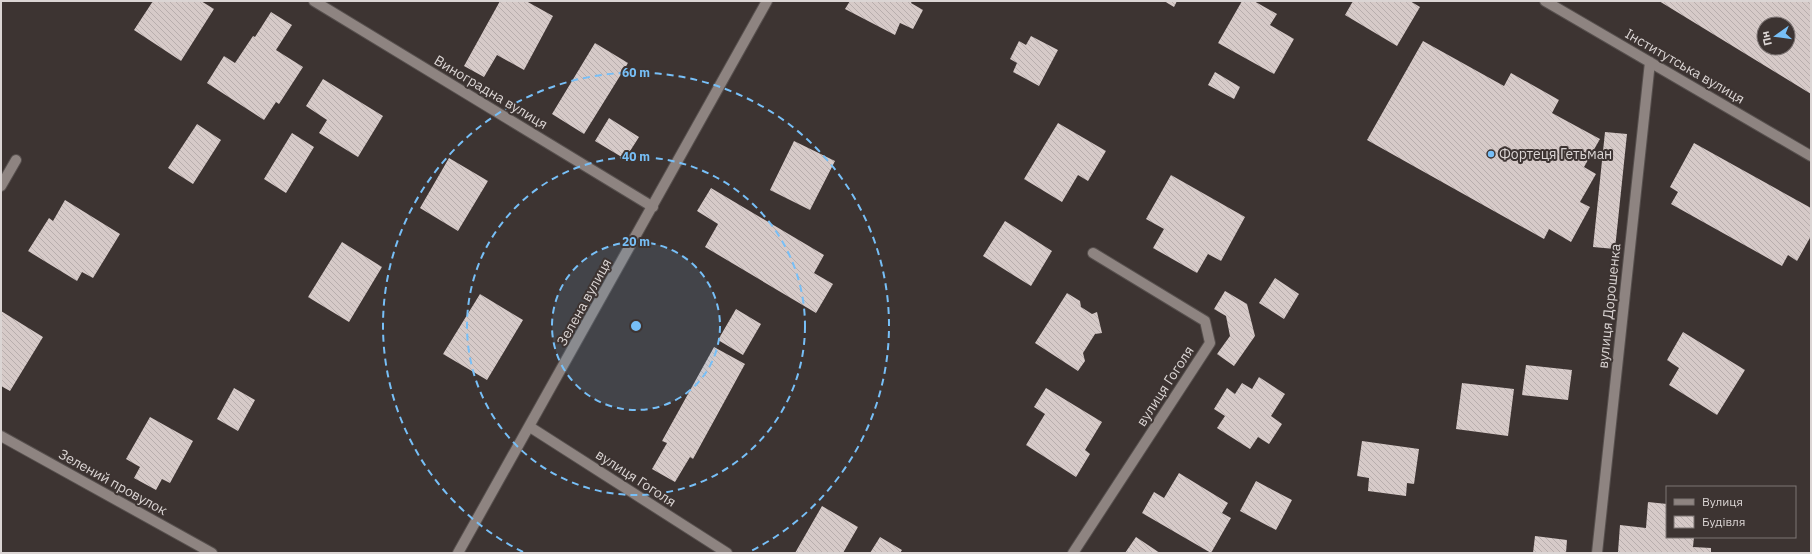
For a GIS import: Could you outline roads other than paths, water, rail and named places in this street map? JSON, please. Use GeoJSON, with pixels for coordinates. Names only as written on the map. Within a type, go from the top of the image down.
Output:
{"type":"FeatureCollection","features":[{"type":"Feature","properties":{"kind":"street","name":"Виноградна вулиця"},"geometry":{"type":"LineString","coordinates":[[314,1],[653,207]]}},
{"type":"Feature","properties":{"kind":"street","name":"Зелена вулиця"},"geometry":{"type":"LineString","coordinates":[[458,553],[530,427],[767,1]]}},
{"type":"Feature","properties":{"kind":"street","name":"Інститутська вулиця"},"geometry":{"type":"LineString","coordinates":[[1545,1],[1811,156]]}},
{"type":"Feature","properties":{"kind":"street","name":"вулиця Дорошенка"},"geometry":{"type":"LineString","coordinates":[[1597,553],[1650,62]]}},
{"type":"Feature","properties":{"kind":"street"},"geometry":{"type":"LineString","coordinates":[[1,186],[16,160]]}},
{"type":"Feature","properties":{"kind":"street","name":"вулиця Гоголя"},"geometry":{"type":"LineString","coordinates":[[1074,553],[1210,343],[1206,321],[1093,253]]}},
{"type":"Feature","properties":{"kind":"street","name":"вулиця Гоголя"},"geometry":{"type":"LineString","coordinates":[[530,427],[727,553]]}},
{"type":"Feature","properties":{"kind":"street","name":"Зелений провулок"},"geometry":{"type":"LineString","coordinates":[[1,436],[212,553]]}},
{"type":"Feature","properties":{"kind":"place","name":"Фортеця Гетьман"},"geometry":{"type":"Point","coordinates":[1491,154]}}]}
